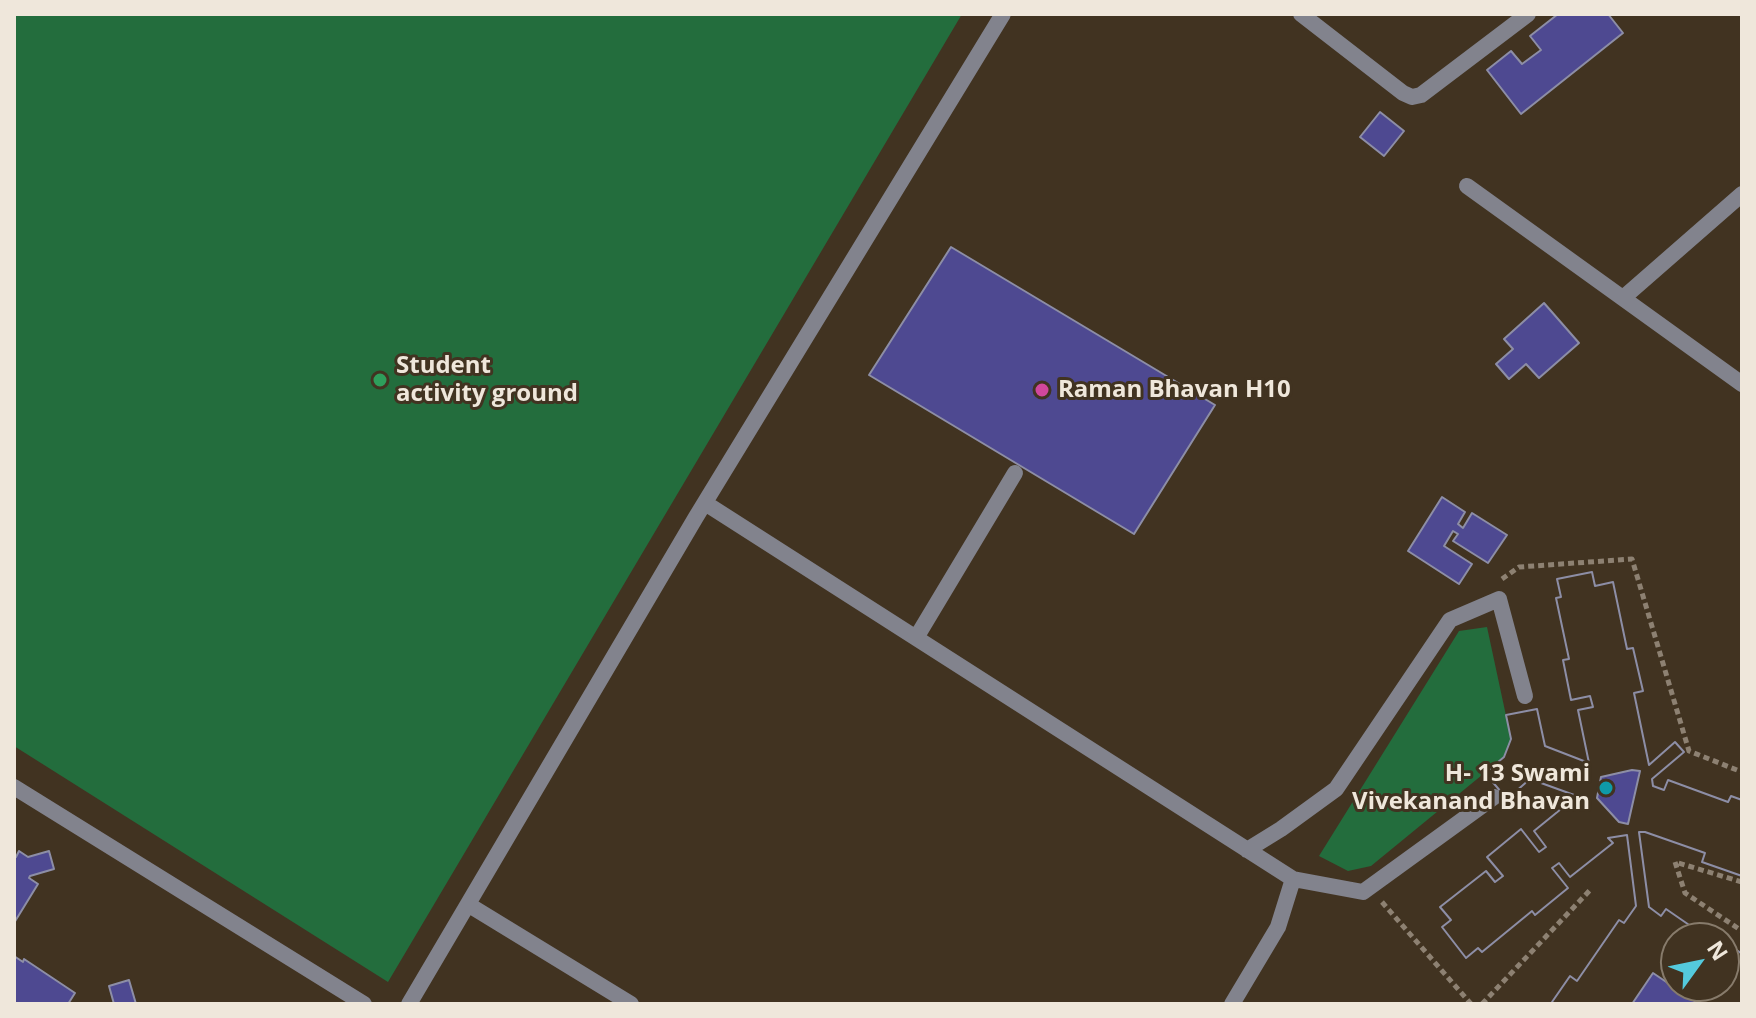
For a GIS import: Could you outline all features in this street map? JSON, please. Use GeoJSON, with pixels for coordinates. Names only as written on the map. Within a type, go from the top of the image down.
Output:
{"type":"FeatureCollection","features":[{"type":"Feature","properties":{"kind":"street"},"geometry":{"type":"LineString","coordinates":[[409,1004],[705,503],[1003,14]]}},
{"type":"Feature","properties":{"kind":"street"},"geometry":{"type":"LineString","coordinates":[[1301,14],[1412,97],[1421,95],[1528,14]]}},
{"type":"Feature","properties":{"kind":"street"},"geometry":{"type":"LineString","coordinates":[[1467,186],[1742,384]]}},
{"type":"Feature","properties":{"kind":"street"},"geometry":{"type":"LineString","coordinates":[[1623,298],[1742,194]]}},
{"type":"Feature","properties":{"kind":"street"},"geometry":{"type":"LineString","coordinates":[[916,638],[1015,473]]}},
{"type":"Feature","properties":{"kind":"street"},"geometry":{"type":"LineString","coordinates":[[705,503],[1293,879],[1363,892],[1494,797]]}},
{"type":"Feature","properties":{"kind":"street"},"geometry":{"type":"LineString","coordinates":[[1247,850],[1336,789],[1450,620],[1499,599],[1525,696]]}},
{"type":"Feature","properties":{"kind":"street"},"geometry":{"type":"LineString","coordinates":[[14,787],[364,1004]]}},
{"type":"Feature","properties":{"kind":"street"},"geometry":{"type":"LineString","coordinates":[[1232,1004],[1278,927],[1293,879]]}},
{"type":"Feature","properties":{"kind":"street"},"geometry":{"type":"LineString","coordinates":[[469,905],[631,1004]]}},
{"type":"Feature","properties":{"kind":"path"},"geometry":{"type":"LineString","coordinates":[[1499,599],[1501,579],[1519,567],[1632,559],[1689,751],[1742,772]]}},
{"type":"Feature","properties":{"kind":"path"},"geometry":{"type":"LineString","coordinates":[[1742,882],[1675,862],[1685,893],[1742,931]]}},
{"type":"Feature","properties":{"kind":"path"},"geometry":{"type":"LineString","coordinates":[[1369,887],[1471,1004]]}},
{"type":"Feature","properties":{"kind":"path"},"geometry":{"type":"LineString","coordinates":[[1482,1004],[1592,888]]}},
{"type":"Feature","properties":{"kind":"green space","name":"Student activity ground"},"geometry":{"type":"Polygon","coordinates":[[[14,14],[962,14],[388,982],[14,746],[14,14]]]}},
{"type":"Feature","properties":{"kind":"green space"},"geometry":{"type":"Polygon","coordinates":[[[1487,627],[1511,739],[1504,757],[1371,866],[1348,871],[1319,856],[1459,631],[1487,627]]]}},
{"type":"Feature","properties":{"kind":"building"},"geometry":{"type":"Polygon","coordinates":[[[1558,14],[1608,14],[1623,33],[1521,114],[1487,70],[1511,51],[1522,64],[1541,50],[1530,36],[1558,14]]]}},
{"type":"Feature","properties":{"kind":"building"},"geometry":{"type":"Polygon","coordinates":[[[1380,112],[1404,131],[1384,156],[1360,137],[1380,112]]]}},
{"type":"Feature","properties":{"kind":"building","name":"Raman Bhavan H10"},"geometry":{"type":"Polygon","coordinates":[[[951,247],[1215,405],[1134,534],[869,375],[951,247]]]}},
{"type":"Feature","properties":{"kind":"building"},"geometry":{"type":"Polygon","coordinates":[[[1544,303],[1579,343],[1539,378],[1526,364],[1509,379],[1496,364],[1513,349],[1504,339],[1544,303]]]}},
{"type":"Feature","properties":{"kind":"building"},"geometry":{"type":"Polygon","coordinates":[[[1442,497],[1465,512],[1458,524],[1463,528],[1472,513],[1507,535],[1488,563],[1453,541],[1458,534],[1453,531],[1444,546],[1472,564],[1459,584],[1408,551],[1442,497]]]}},
{"type":"Feature","properties":{"kind":"building","name":"H- 13 Swami Vivekanand Bhavan"},"geometry":{"type":"Polygon","coordinates":[[[1592,572],[1595,586],[1613,582],[1627,649],[1633,648],[1643,691],[1634,693],[1649,765],[1675,742],[1684,752],[1652,779],[1653,786],[1664,790],[1668,780],[1728,802],[1731,796],[1742,800],[1742,876],[1702,862],[1705,853],[1639,832],[1649,907],[1661,916],[1666,909],[1685,922],[1660,922],[1660,978],[1653,973],[1632,1004],[1552,1002],[1570,976],[1577,981],[1619,920],[1624,923],[1636,906],[1627,835],[1608,838],[1613,843],[1570,877],[1559,863],[1552,868],[1568,888],[1535,915],[1532,911],[1482,952],[1478,948],[1466,958],[1442,927],[1451,920],[1440,907],[1486,871],[1495,882],[1503,876],[1487,857],[1521,829],[1539,852],[1546,847],[1534,831],[1577,796],[1530,779],[1507,799],[1485,773],[1504,757],[1511,739],[1506,715],[1537,709],[1545,746],[1589,763],[1578,710],[1593,707],[1590,696],[1571,700],[1563,660],[1569,659],[1556,598],[1561,597],[1557,579],[1592,572]],[[1640,771],[1601,777],[1597,798],[1619,822],[1628,824],[1640,771]]]}},
{"type":"Feature","properties":{"kind":"building","name":"H- 13 Swami Vivekanand Bhavan"},"geometry":{"type":"Polygon","coordinates":[[[1592,572],[1595,586],[1613,582],[1627,649],[1633,648],[1643,691],[1634,693],[1649,765],[1675,742],[1684,752],[1652,779],[1653,786],[1664,790],[1668,780],[1728,802],[1731,796],[1742,800],[1742,876],[1702,862],[1705,853],[1639,832],[1649,907],[1661,916],[1666,909],[1685,922],[1660,922],[1660,1002],[1740,1002],[1740,952],[1742,1004],[1552,1002],[1570,976],[1577,981],[1619,920],[1624,923],[1636,906],[1627,835],[1608,838],[1613,843],[1570,877],[1559,863],[1552,868],[1568,888],[1535,915],[1532,911],[1482,952],[1478,948],[1466,958],[1442,927],[1451,920],[1440,907],[1486,871],[1495,882],[1503,876],[1487,857],[1521,829],[1539,852],[1546,847],[1534,831],[1577,796],[1530,779],[1507,799],[1485,773],[1504,757],[1511,739],[1506,715],[1537,709],[1545,746],[1589,763],[1578,710],[1593,707],[1590,696],[1571,700],[1563,660],[1569,659],[1556,598],[1561,597],[1557,579],[1592,572]]]}},
{"type":"Feature","properties":{"kind":"building"},"geometry":{"type":"Polygon","coordinates":[[[19,851],[28,857],[49,851],[54,869],[30,876],[38,884],[14,923],[14,855],[16,857],[19,851]]]}},
{"type":"Feature","properties":{"kind":"building","name":"H- 13 Swami Vivekanand Bhavan"},"geometry":{"type":"Polygon","coordinates":[[[1740,952],[1742,954],[1742,1004],[1696,1002],[1740,1002],[1740,952]]]}},
{"type":"Feature","properties":{"kind":"building"},"geometry":{"type":"Polygon","coordinates":[[[14,956],[23,962],[24,959],[75,993],[68,1004],[14,1004],[14,956]]]}},
{"type":"Feature","properties":{"kind":"building"},"geometry":{"type":"Polygon","coordinates":[[[129,980],[136,1004],[114,1004],[109,986],[129,980]]]}},
{"type":"Feature","properties":{"kind":"place","name":"Student activity ground"},"geometry":{"type":"Point","coordinates":[380,380]}},
{"type":"Feature","properties":{"kind":"place","name":"Raman Bhavan H10"},"geometry":{"type":"Point","coordinates":[1042,390]}},
{"type":"Feature","properties":{"kind":"place","name":"H- 13 Swami Vivekanand Bhavan"},"geometry":{"type":"Point","coordinates":[1606,788]}}]}
